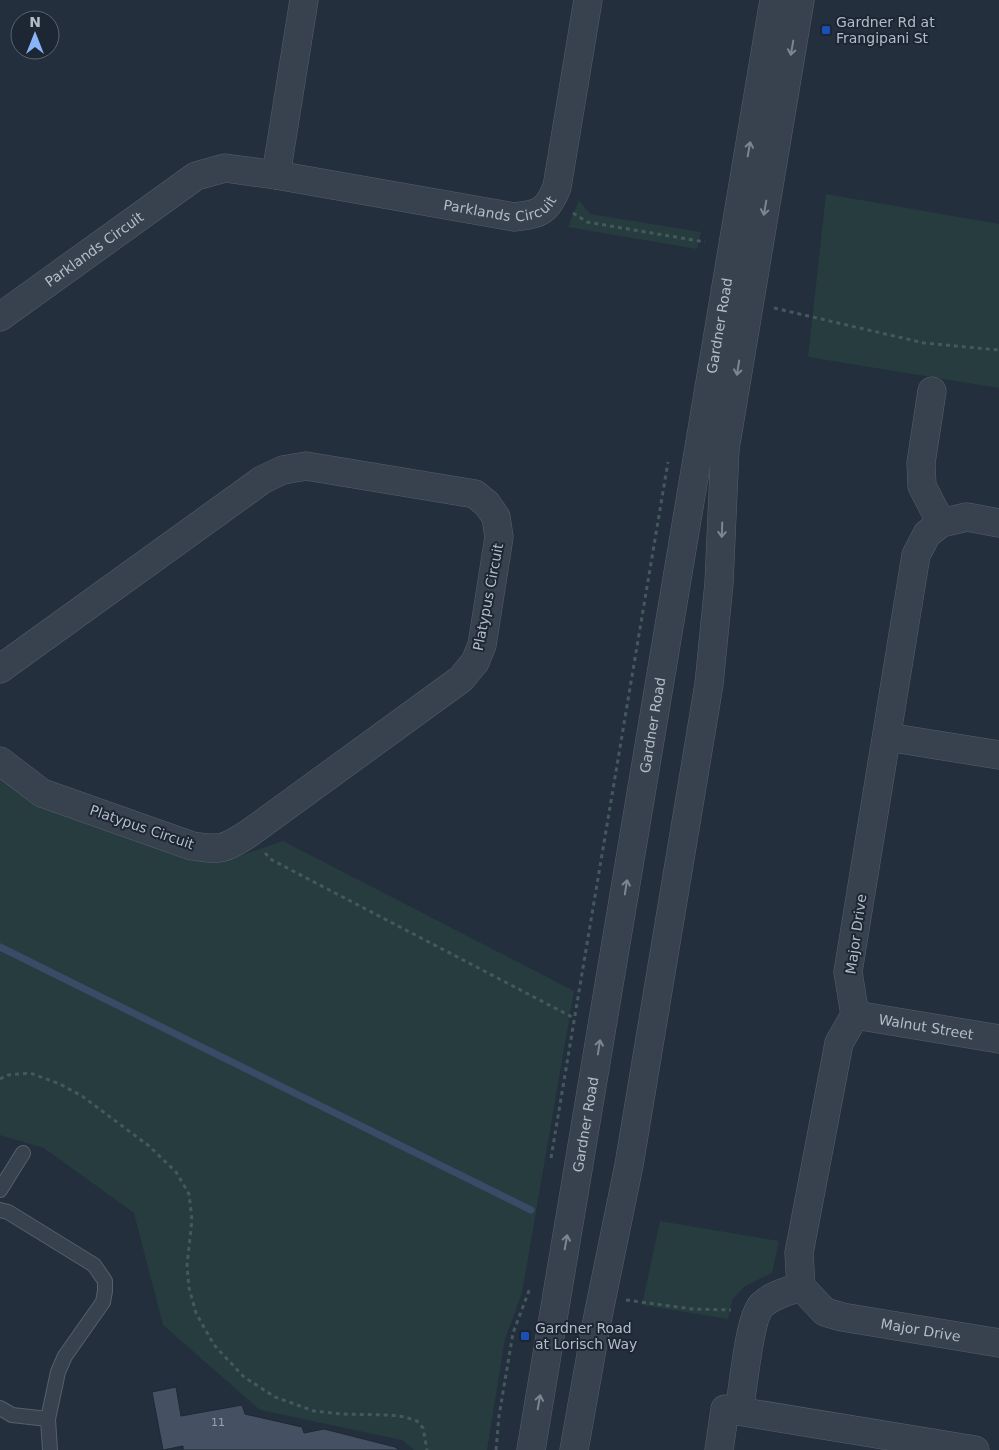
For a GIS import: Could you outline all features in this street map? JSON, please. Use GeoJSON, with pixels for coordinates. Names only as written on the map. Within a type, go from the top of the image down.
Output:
{"type":"FeatureCollection","features":[{"type":"Feature","properties":{"kind":"street"},"geometry":{"type":"LineString","coordinates":[[276,175],[304,0]]}},
{"type":"Feature","properties":{"kind":"street","name":"Parklands Circuit"},"geometry":{"type":"LineString","coordinates":[[0,317],[196,176],[226,168],[514,217],[534,214],[547,206],[557,186],[588,0]]}},
{"type":"Feature","properties":{"kind":"street","name":"Gardner Road"},"geometry":{"type":"LineString","coordinates":[[531,1450],[774,0]]}},
{"type":"Feature","properties":{"kind":"street","name":"Gardner Road"},"geometry":{"type":"LineString","coordinates":[[576,1446],[597,1322],[631,1155],[709,684],[719,583],[725,449],[800,0]]}},
{"type":"Feature","properties":{"kind":"street"},"geometry":{"type":"LineString","coordinates":[[932,391],[921,463],[922,486],[940,523],[968,518],[999,523]]}},
{"type":"Feature","properties":{"kind":"street","name":"Platypus Circuit"},"geometry":{"type":"LineString","coordinates":[[0,669],[262,480],[283,470],[306,466],[474,494],[487,504],[496,518],[499,537],[482,645],[475,662],[461,679],[248,834],[227,847],[211,849],[192,846],[42,793],[0,761]]}},
{"type":"Feature","properties":{"kind":"street","name":"Major Drive"},"geometry":{"type":"LineString","coordinates":[[855,1015],[848,972],[916,555],[927,534],[940,523]]}},
{"type":"Feature","properties":{"kind":"street"},"geometry":{"type":"LineString","coordinates":[[887,737],[999,756]]}},
{"type":"Feature","properties":{"kind":"street"},"geometry":{"type":"LineString","coordinates":[[739,1411],[754,1322],[761,1306],[778,1295],[801,1287],[799,1253],[839,1043],[855,1015]]}},
{"type":"Feature","properties":{"kind":"street","name":"Walnut Street"},"geometry":{"type":"LineString","coordinates":[[855,1015],[999,1039]]}},
{"type":"Feature","properties":{"kind":"street","name":"Major Drive"},"geometry":{"type":"LineString","coordinates":[[801,1287],[825,1312],[842,1317],[999,1343]]}},
{"type":"Feature","properties":{"kind":"street"},"geometry":{"type":"LineString","coordinates":[[719,1450],[726,1409],[975,1450]]}},
{"type":"Feature","properties":{"kind":"lane"},"geometry":{"type":"LineString","coordinates":[[0,1190],[23,1153]]}},
{"type":"Feature","properties":{"kind":"lane"},"geometry":{"type":"LineString","coordinates":[[0,1210],[8,1212],[81,1256],[94,1265],[105,1281],[106,1291],[103,1302],[65,1356],[58,1372],[48,1419],[50,1450]]}},
{"type":"Feature","properties":{"kind":"lane"},"geometry":{"type":"LineString","coordinates":[[0,1408],[12,1415],[48,1419]]}},
{"type":"Feature","properties":{"kind":"path"},"geometry":{"type":"LineString","coordinates":[[552,198],[587,222],[705,242],[704,251]]}},
{"type":"Feature","properties":{"kind":"path"},"geometry":{"type":"LineString","coordinates":[[748,303],[924,343],[999,350]]}},
{"type":"Feature","properties":{"kind":"path"},"geometry":{"type":"LineString","coordinates":[[551,1162],[669,458]]}},
{"type":"Feature","properties":{"kind":"path"},"geometry":{"type":"LineString","coordinates":[[248,834],[254,843],[272,860],[574,1018]]}},
{"type":"Feature","properties":{"kind":"path"},"geometry":{"type":"LineString","coordinates":[[0,1079],[8,1074],[30,1073],[60,1084],[82,1096],[149,1146],[176,1172],[189,1194],[192,1220],[187,1265],[189,1288],[196,1314],[214,1345],[244,1377],[275,1397],[314,1411],[341,1414],[389,1415],[417,1421],[423,1428],[427,1450]]}},
{"type":"Feature","properties":{"kind":"path"},"geometry":{"type":"LineString","coordinates":[[496,1450],[499,1416],[513,1333],[530,1287]]}},
{"type":"Feature","properties":{"kind":"path"},"geometry":{"type":"LineString","coordinates":[[625,1300],[692,1309],[732,1310]]}},
{"type":"Feature","properties":{"kind":"green space"},"geometry":{"type":"Polygon","coordinates":[[[826,194],[999,224],[999,388],[808,357],[826,194]]]}},
{"type":"Feature","properties":{"kind":"green space"},"geometry":{"type":"Polygon","coordinates":[[[579,200],[590,214],[701,232],[697,249],[568,227],[579,200]]]}},
{"type":"Feature","properties":{"kind":"green space"},"geometry":{"type":"Polygon","coordinates":[[[0,775],[228,860],[283,841],[574,991],[522,1293],[505,1339],[487,1450],[414,1450],[402,1440],[260,1410],[163,1325],[134,1213],[44,1148],[0,1135],[0,775]]]}},
{"type":"Feature","properties":{"kind":"green space"},"geometry":{"type":"Polygon","coordinates":[[[660,1221],[779,1241],[772,1273],[745,1286],[732,1300],[728,1319],[642,1305],[660,1221]]]}},
{"type":"Feature","properties":{"kind":"building"},"geometry":{"type":"Polygon","coordinates":[[[176,1387],[181,1416],[242,1405],[245,1414],[302,1427],[304,1433],[324,1429],[395,1447],[399,1450],[183,1450],[183,1446],[163,1450],[152,1392],[176,1387]]]}},
{"type":"Feature","properties":{"kind":"waterway"},"geometry":{"type":"LineString","coordinates":[[0,947],[531,1210]]}},
{"type":"Feature","properties":{"kind":"place","name":"Gardner Rd at Frangipani St"},"geometry":{"type":"Point","coordinates":[826,30]}},
{"type":"Feature","properties":{"kind":"place","name":"Gardner Road at Lorisch Way"},"geometry":{"type":"Point","coordinates":[525,1336]}}]}
